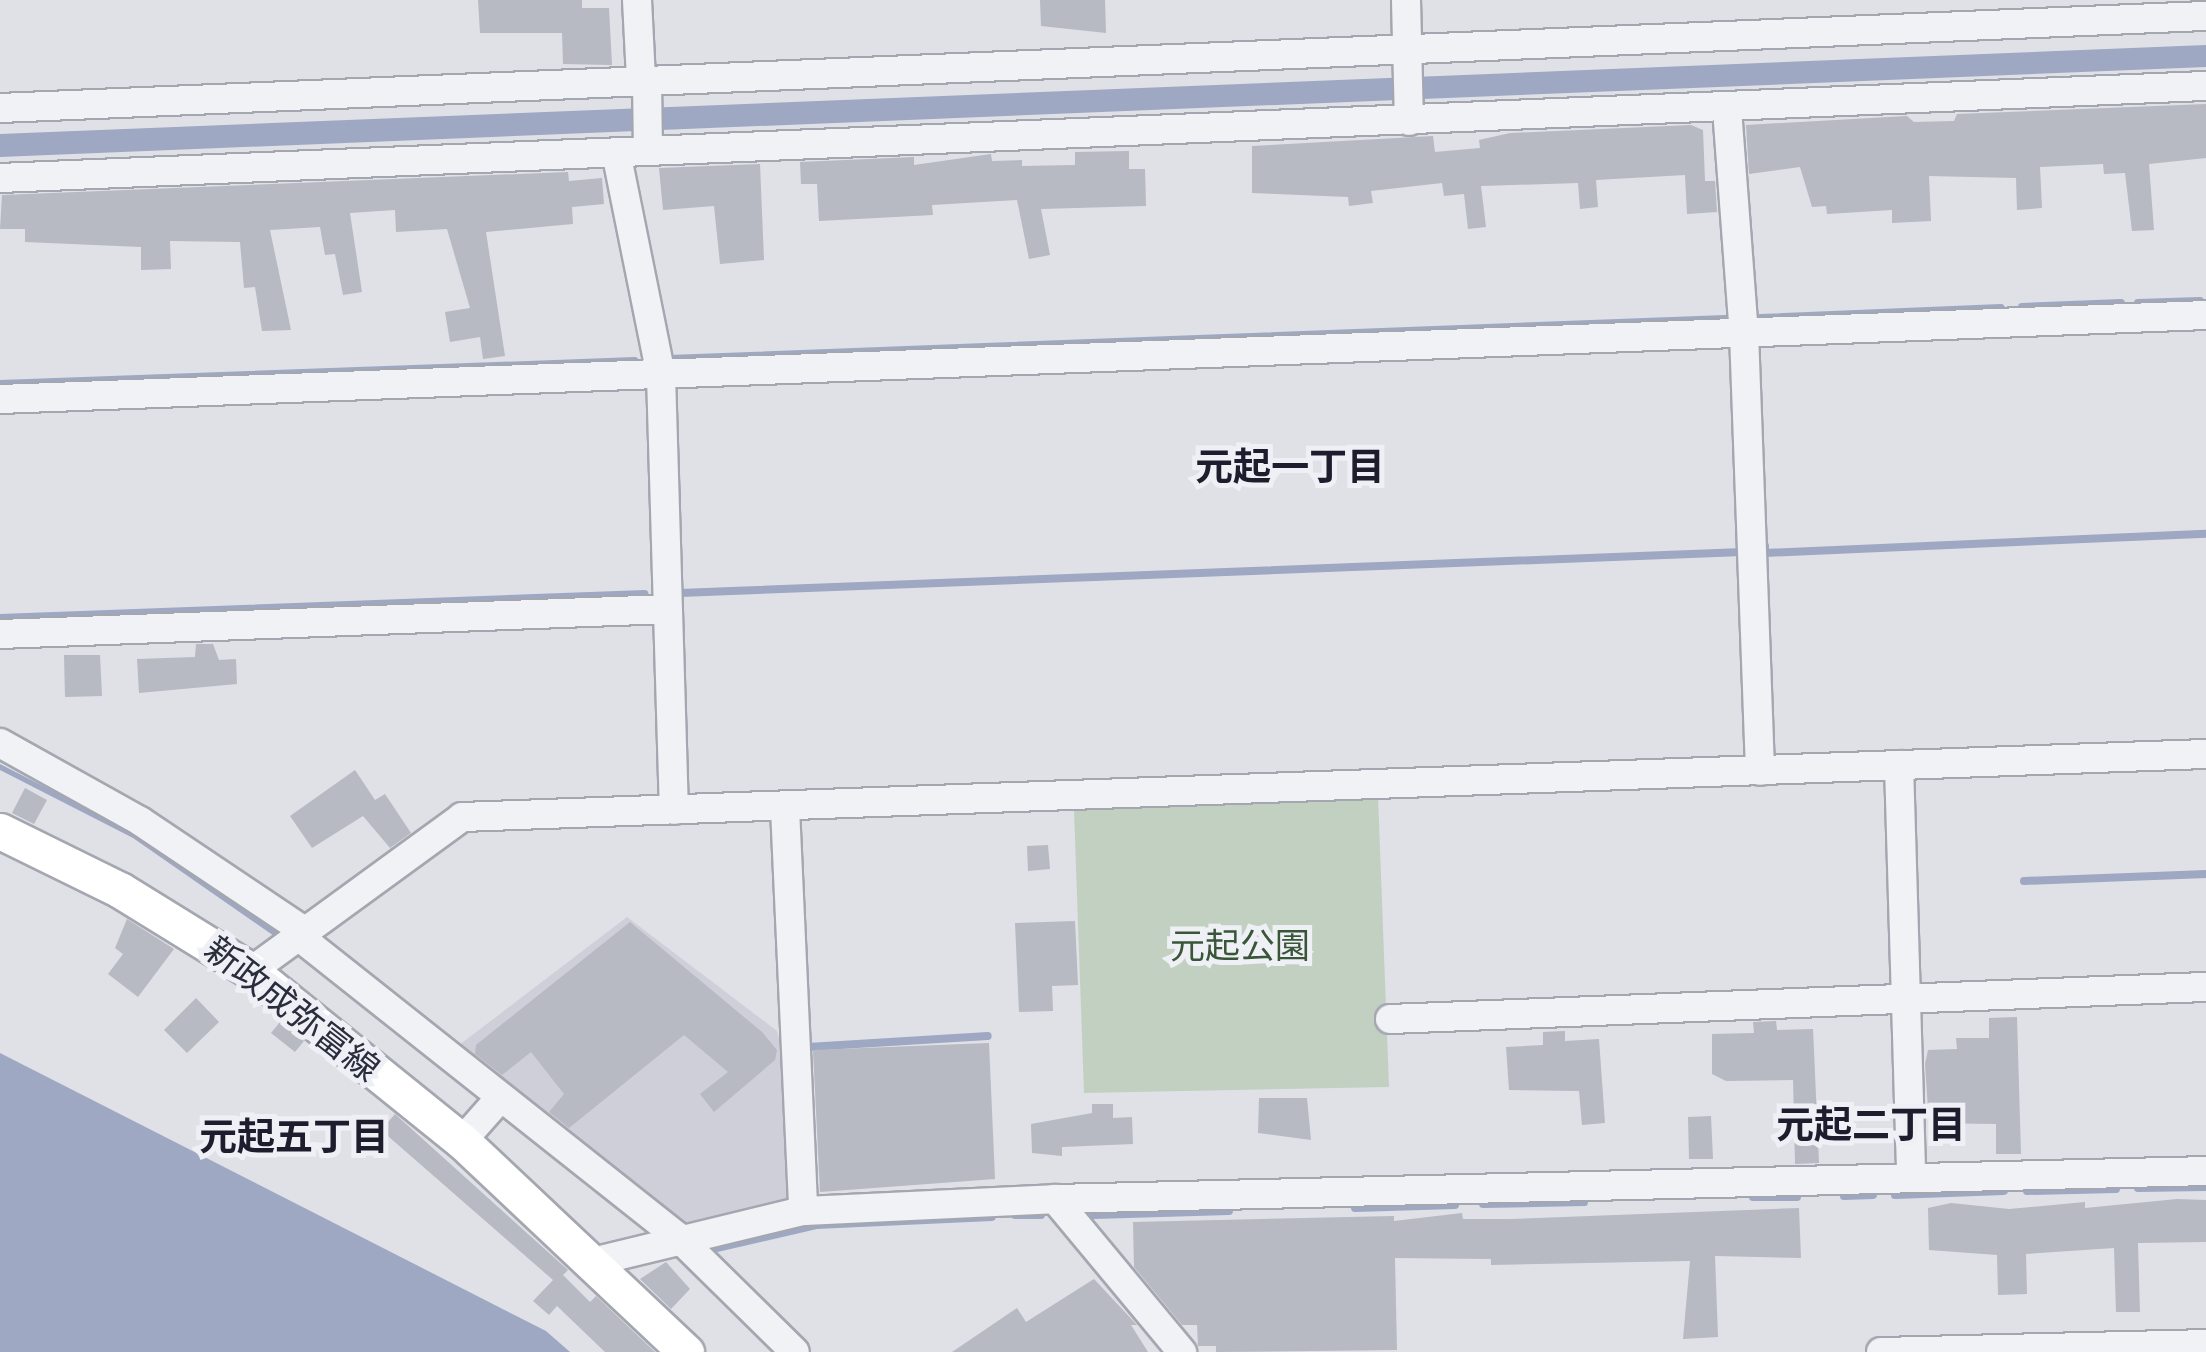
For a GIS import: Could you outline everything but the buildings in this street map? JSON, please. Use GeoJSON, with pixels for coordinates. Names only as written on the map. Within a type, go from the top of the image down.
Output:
{"type":"FeatureCollection","features":[{"type":"Feature","properties":{"kind":"main road","name":"新政成弥富線"},"geometry":{"type":"LineString","coordinates":[[0,832],[120,890],[251,971],[462,1140],[686,1352]]}},
{"type":"Feature","properties":{"kind":"street"},"geometry":{"type":"LineString","coordinates":[[637,0],[648,145]]}},
{"type":"Feature","properties":{"kind":"street"},"geometry":{"type":"LineString","coordinates":[[1406,0],[1409,115]]}},
{"type":"Feature","properties":{"kind":"street"},"geometry":{"type":"LineString","coordinates":[[0,108],[1409,55],[2206,16]]}},
{"type":"Feature","properties":{"kind":"street"},"geometry":{"type":"LineString","coordinates":[[0,178],[616,152],[648,145],[1409,115],[1727,109],[2206,86]]}},
{"type":"Feature","properties":{"kind":"street"},"geometry":{"type":"LineString","coordinates":[[1727,109],[1744,333],[1760,771]]}},
{"type":"Feature","properties":{"kind":"street"},"geometry":{"type":"LineString","coordinates":[[616,152],[661,375],[674,810]]}},
{"type":"Feature","properties":{"kind":"street"},"geometry":{"type":"LineString","coordinates":[[0,399],[2206,315]]}},
{"type":"Feature","properties":{"kind":"street"},"geometry":{"type":"LineString","coordinates":[[0,634],[668,609]]}},
{"type":"Feature","properties":{"kind":"street"},"geometry":{"type":"LineString","coordinates":[[0,743],[140,821],[300,932],[500,1098],[677,1236],[796,1352]]}},
{"type":"Feature","properties":{"kind":"street"},"geometry":{"type":"LineString","coordinates":[[251,971],[462,816],[786,808],[2206,754]]}},
{"type":"Feature","properties":{"kind":"street"},"geometry":{"type":"LineString","coordinates":[[1899,765],[1911,1178]]}},
{"type":"Feature","properties":{"kind":"street"},"geometry":{"type":"LineString","coordinates":[[786,808],[802,1211]]}},
{"type":"Feature","properties":{"kind":"street"},"geometry":{"type":"LineString","coordinates":[[1390,1019],[2206,987]]}},
{"type":"Feature","properties":{"kind":"street"},"geometry":{"type":"LineString","coordinates":[[462,1140],[500,1098]]}},
{"type":"Feature","properties":{"kind":"street"},"geometry":{"type":"LineString","coordinates":[[592,1262],[677,1236],[802,1211],[1054,1199],[2206,1171]]}},
{"type":"Feature","properties":{"kind":"street"},"geometry":{"type":"LineString","coordinates":[[1054,1199],[1182,1352]]}},
{"type":"Feature","properties":{"kind":"street"},"geometry":{"type":"LineString","coordinates":[[1881,1352],[2206,1344]]}},
{"type":"Feature","properties":{"kind":"shaded area"},"geometry":{"type":"Polygon","coordinates":[[[627,917],[777,1031],[785,1061],[790,1191],[784,1202],[674,1227],[454,1049],[627,917]]]}},
{"type":"Feature","properties":{"kind":"green space","name":"元起公園"},"geometry":{"type":"Polygon","coordinates":[[[1378,796],[1389,1087],[1084,1093],[1074,810],[1378,796]]]}},
{"type":"Feature","properties":{"kind":"water"},"geometry":{"type":"Polygon","coordinates":[[[2206,45],[2206,67],[0,157],[0,134],[2206,45]]]}},
{"type":"Feature","properties":{"kind":"water"},"geometry":{"type":"Polygon","coordinates":[[[0,764],[133,832],[280,930],[274,936],[133,838],[0,770],[0,764]]]}},
{"type":"Feature","properties":{"kind":"water"},"geometry":{"type":"Polygon","coordinates":[[[0,1053],[546,1331],[570,1352],[0,1352],[0,1053]]]}},
{"type":"Feature","properties":{"kind":"waterway"},"geometry":{"type":"LineString","coordinates":[[2138,303],[2200,301]]}},
{"type":"Feature","properties":{"kind":"waterway"},"geometry":{"type":"LineString","coordinates":[[2022,307],[2121,303]]}},
{"type":"Feature","properties":{"kind":"waterway"},"geometry":{"type":"LineString","coordinates":[[1761,318],[2001,308]]}},
{"type":"Feature","properties":{"kind":"waterway"},"geometry":{"type":"LineString","coordinates":[[669,359],[1725,319]]}},
{"type":"Feature","properties":{"kind":"waterway"},"geometry":{"type":"LineString","coordinates":[[0,384],[635,361]]}},
{"type":"Feature","properties":{"kind":"waterway"},"geometry":{"type":"LineString","coordinates":[[1765,546],[1765,553],[2206,534]]}},
{"type":"Feature","properties":{"kind":"waterway"},"geometry":{"type":"LineString","coordinates":[[680,593],[1742,552]]}},
{"type":"Feature","properties":{"kind":"waterway"},"geometry":{"type":"LineString","coordinates":[[0,618],[645,594]]}},
{"type":"Feature","properties":{"kind":"waterway"},"geometry":{"type":"LineString","coordinates":[[2024,881],[2206,874]]}},
{"type":"Feature","properties":{"kind":"waterway"},"geometry":{"type":"LineString","coordinates":[[808,1047],[988,1036]]}},
{"type":"Feature","properties":{"kind":"waterway"},"geometry":{"type":"LineString","coordinates":[[2138,1188],[2206,1187]]}},
{"type":"Feature","properties":{"kind":"waterway"},"geometry":{"type":"LineString","coordinates":[[2027,1191],[2116,1189]]}},
{"type":"Feature","properties":{"kind":"waterway"},"geometry":{"type":"LineString","coordinates":[[1895,1195],[2004,1191]]}},
{"type":"Feature","properties":{"kind":"waterway"},"geometry":{"type":"LineString","coordinates":[[1844,1196],[1873,1195]]}},
{"type":"Feature","properties":{"kind":"waterway"},"geometry":{"type":"LineString","coordinates":[[1753,1197],[1797,1197]]}},
{"type":"Feature","properties":{"kind":"waterway"},"geometry":{"type":"LineString","coordinates":[[1483,1204],[1584,1202]]}},
{"type":"Feature","properties":{"kind":"waterway"},"geometry":{"type":"LineString","coordinates":[[1355,1208],[1455,1205]]}},
{"type":"Feature","properties":{"kind":"waterway"},"geometry":{"type":"LineString","coordinates":[[1094,1215],[1229,1211]]}},
{"type":"Feature","properties":{"kind":"waterway"},"geometry":{"type":"LineString","coordinates":[[1015,1215],[1041,1215]]}},
{"type":"Feature","properties":{"kind":"waterway"},"geometry":{"type":"LineString","coordinates":[[708,1250],[816,1225],[992,1217]]}},
{"type":"Feature","properties":{"kind":"district","name":"元起一丁目"},"geometry":{"type":"Point","coordinates":[1290,467]}},
{"type":"Feature","properties":{"kind":"district","name":"元起二丁目"},"geometry":{"type":"Point","coordinates":[1871,1125]}},
{"type":"Feature","properties":{"kind":"district","name":"元起五丁目"},"geometry":{"type":"Point","coordinates":[294,1137]}}]}
